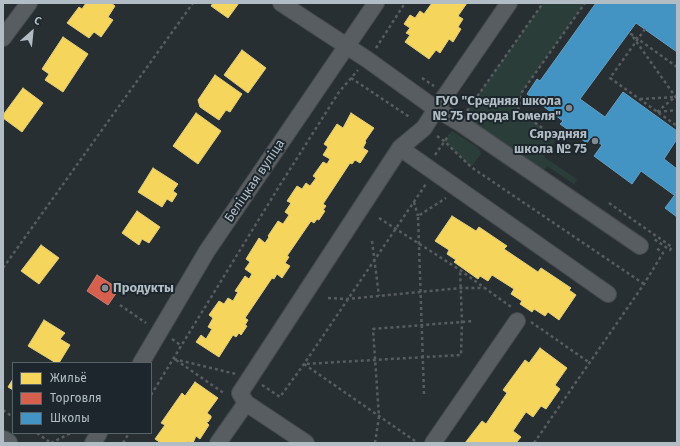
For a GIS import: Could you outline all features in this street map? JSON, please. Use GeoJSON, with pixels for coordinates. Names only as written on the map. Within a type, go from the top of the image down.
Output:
{"type":"FeatureCollection","features":[{"type":"Feature","properties":{"kind":"main road"},"geometry":{"type":"LineString","coordinates":[[3,441],[7,443]]}},
{"type":"Feature","properties":{"kind":"street"},"geometry":{"type":"LineString","coordinates":[[3,38],[29,3]]}},
{"type":"Feature","properties":{"kind":"street"},"geometry":{"type":"LineString","coordinates":[[281,3],[438,106],[460,123],[640,246]]}},
{"type":"Feature","properties":{"kind":"street","name":"Беліцкая вуліца"},"geometry":{"type":"LineString","coordinates":[[142,362],[207,251],[376,3]]}},
{"type":"Feature","properties":{"kind":"street"},"geometry":{"type":"LineString","coordinates":[[306,443],[246,403],[240,393],[400,148],[424,128],[508,3]]}},
{"type":"Feature","properties":{"kind":"street"},"geometry":{"type":"LineString","coordinates":[[400,148],[608,294]]}},
{"type":"Feature","properties":{"kind":"street"},"geometry":{"type":"LineString","coordinates":[[433,443],[520,317]]}},
{"type":"Feature","properties":{"kind":"street"},"geometry":{"type":"LineString","coordinates":[[218,443],[246,403]]}},
{"type":"Feature","properties":{"kind":"street"},"geometry":{"type":"LineString","coordinates":[[93,443],[98,434]]}},
{"type":"Feature","properties":{"kind":"path"},"geometry":{"type":"LineString","coordinates":[[3,268],[193,3]]}},
{"type":"Feature","properties":{"kind":"path"},"geometry":{"type":"LineString","coordinates":[[374,51],[406,3]]}},
{"type":"Feature","properties":{"kind":"path"},"geometry":{"type":"LineString","coordinates":[[462,117],[544,3]]}},
{"type":"Feature","properties":{"kind":"path"},"geometry":{"type":"LineString","coordinates":[[557,138],[518,110],[522,92],[585,3]]}},
{"type":"Feature","properties":{"kind":"path"},"geometry":{"type":"LineString","coordinates":[[645,29],[610,78],[677,126]]}},
{"type":"Feature","properties":{"kind":"path"},"geometry":{"type":"LineString","coordinates":[[637,40],[677,67]]}},
{"type":"Feature","properties":{"kind":"path"},"geometry":{"type":"LineString","coordinates":[[637,40],[676,97]]}},
{"type":"Feature","properties":{"kind":"path"},"geometry":{"type":"LineString","coordinates":[[152,393],[339,92],[359,69]]}},
{"type":"Feature","properties":{"kind":"path"},"geometry":{"type":"LineString","coordinates":[[420,76],[438,88],[438,106]]}},
{"type":"Feature","properties":{"kind":"path"},"geometry":{"type":"LineString","coordinates":[[350,78],[444,141],[471,167],[644,284],[534,443]]}},
{"type":"Feature","properties":{"kind":"path"},"geometry":{"type":"LineString","coordinates":[[639,99],[676,97]]}},
{"type":"Feature","properties":{"kind":"path"},"geometry":{"type":"LineString","coordinates":[[657,112],[676,97]]}},
{"type":"Feature","properties":{"kind":"path"},"geometry":{"type":"LineString","coordinates":[[657,112],[677,110]]}},
{"type":"Feature","properties":{"kind":"path"},"geometry":{"type":"LineString","coordinates":[[174,359],[251,377],[280,396],[304,364],[428,181]]}},
{"type":"Feature","properties":{"kind":"path"},"geometry":{"type":"LineString","coordinates":[[418,216],[447,198]]}},
{"type":"Feature","properties":{"kind":"path"},"geometry":{"type":"LineString","coordinates":[[414,202],[418,216],[424,394]]}},
{"type":"Feature","properties":{"kind":"path"},"geometry":{"type":"LineString","coordinates":[[379,218],[460,270],[485,288],[520,317],[590,363]]}},
{"type":"Feature","properties":{"kind":"path"},"geometry":{"type":"LineString","coordinates":[[372,241],[379,296]]}},
{"type":"Feature","properties":{"kind":"path"},"geometry":{"type":"LineString","coordinates":[[304,364],[423,356],[462,355],[460,270]]}},
{"type":"Feature","properties":{"kind":"path"},"geometry":{"type":"LineString","coordinates":[[328,298],[347,299],[461,288],[485,288]]}},
{"type":"Feature","properties":{"kind":"path"},"geometry":{"type":"LineString","coordinates":[[376,443],[379,417],[373,329],[474,321]]}},
{"type":"Feature","properties":{"kind":"path"},"geometry":{"type":"LineString","coordinates":[[174,359],[228,396]]}},
{"type":"Feature","properties":{"kind":"path"},"geometry":{"type":"LineString","coordinates":[[304,364],[415,441]]}},
{"type":"Feature","properties":{"kind":"path"},"geometry":{"type":"LineString","coordinates":[[3,410],[12,416]]}},
{"type":"Feature","properties":{"kind":"path"},"geometry":{"type":"LineString","coordinates":[[38,434],[51,443],[68,434]]}},
{"type":"Feature","properties":{"kind":"path"},"geometry":{"type":"LineString","coordinates":[[123,443],[128,434]]}},
{"type":"Feature","properties":{"kind":"green space"},"geometry":{"type":"Polygon","coordinates":[[[543,3],[585,3],[522,92],[518,110],[557,138],[544,157],[575,178],[577,180],[574,184],[547,166],[543,171],[462,117],[543,3]]]}},
{"type":"Feature","properties":{"kind":"green space"},"geometry":{"type":"Polygon","coordinates":[[[452,131],[477,147],[480,151],[481,154],[471,167],[444,141],[452,131]]]}},
{"type":"Feature","properties":{"kind":"building: Жильё"},"geometry":{"type":"Polygon","coordinates":[[[86,3],[111,3],[115,6],[108,17],[113,20],[101,37],[94,32],[89,38],[67,23],[79,7],[82,9],[86,3]]]}},
{"type":"Feature","properties":{"kind":"building: Жильё"},"geometry":{"type":"Polygon","coordinates":[[[213,3],[239,3],[228,18],[211,6],[213,3]]]}},
{"type":"Feature","properties":{"kind":"building: Жильё"},"geometry":{"type":"Polygon","coordinates":[[[432,3],[467,3],[458,16],[463,19],[458,27],[461,29],[453,42],[449,39],[440,53],[436,50],[429,59],[405,42],[410,35],[406,33],[410,28],[404,24],[410,15],[415,18],[420,11],[424,14],[432,3]]]}},
{"type":"Feature","properties":{"kind":"building: Жильё"},"geometry":{"type":"Polygon","coordinates":[[[63,37],[88,54],[63,92],[45,80],[49,74],[42,69],[63,37]]]}},
{"type":"Feature","properties":{"kind":"building: Жильё"},"geometry":{"type":"Polygon","coordinates":[[[242,50],[266,68],[248,93],[224,75],[242,50]]]}},
{"type":"Feature","properties":{"kind":"building: Жильё"},"geometry":{"type":"Polygon","coordinates":[[[215,75],[242,94],[230,112],[226,110],[219,120],[200,107],[198,100],[215,75]]]}},
{"type":"Feature","properties":{"kind":"building: Жильё"},"geometry":{"type":"Polygon","coordinates":[[[23,88],[43,103],[22,132],[3,118],[3,115],[23,88]]]}},
{"type":"Feature","properties":{"kind":"building: Жильё"},"geometry":{"type":"Polygon","coordinates":[[[196,113],[221,131],[198,164],[173,146],[196,113]]]}},
{"type":"Feature","properties":{"kind":"building: Жильё"},"geometry":{"type":"Polygon","coordinates":[[[351,113],[374,128],[365,141],[366,142],[363,148],[368,151],[360,163],[355,160],[352,164],[350,163],[323,204],[326,206],[323,210],[325,211],[319,220],[317,219],[314,223],[311,221],[287,256],[289,257],[285,263],[290,266],[282,278],[277,274],[274,279],[272,278],[245,318],[248,320],[245,325],[247,326],[241,335],[239,333],[236,337],[233,335],[219,357],[196,342],[201,335],[206,339],[212,329],[208,327],[213,318],[209,315],[219,301],[224,304],[228,298],[233,301],[238,292],[235,291],[245,276],[249,279],[252,274],[245,269],[250,262],[246,259],[259,238],[265,243],[278,221],[283,224],[289,215],[285,212],[291,203],[287,201],[297,186],[302,189],[306,183],[310,186],[316,178],[313,176],[323,162],[327,164],[330,159],[323,155],[328,147],[324,144],[337,124],[343,128],[351,113]]]}},
{"type":"Feature","properties":{"kind":"building: Жильё"},"geometry":{"type":"Polygon","coordinates":[[[153,168],[178,184],[173,191],[177,194],[172,202],[167,199],[162,207],[138,192],[153,168]]]}},
{"type":"Feature","properties":{"kind":"building: Жильё"},"geometry":{"type":"Polygon","coordinates":[[[137,211],[160,227],[149,243],[142,239],[139,245],[122,233],[137,211]]]}},
{"type":"Feature","properties":{"kind":"building: Жильё"},"geometry":{"type":"Polygon","coordinates":[[[452,216],[476,231],[479,227],[507,246],[504,249],[538,272],[541,268],[571,288],[569,290],[576,295],[559,320],[548,312],[545,316],[534,309],[532,312],[520,304],[522,301],[511,294],[514,289],[492,275],[488,281],[480,276],[478,279],[454,262],[456,260],[447,254],[449,250],[435,241],[452,216]]]}},
{"type":"Feature","properties":{"kind":"building: Жильё"},"geometry":{"type":"Polygon","coordinates":[[[41,245],[59,258],[39,284],[21,271],[41,245]]]}},
{"type":"Feature","properties":{"kind":"building: Жильё"},"geometry":{"type":"Polygon","coordinates":[[[44,320],[65,333],[60,339],[70,345],[60,362],[54,362],[28,346],[44,320]]]}},
{"type":"Feature","properties":{"kind":"building: Жильё"},"geometry":{"type":"Polygon","coordinates":[[[540,348],[567,368],[555,385],[560,389],[546,409],[541,406],[533,417],[526,412],[513,431],[521,437],[516,443],[465,443],[482,421],[486,424],[507,393],[503,390],[525,360],[529,363],[540,348]]]}},
{"type":"Feature","properties":{"kind":"building: Жильё"},"geometry":{"type":"Polygon","coordinates":[[[12,381],[12,389],[8,387],[12,381]]]}},
{"type":"Feature","properties":{"kind":"building: Жильё"},"geometry":{"type":"Polygon","coordinates":[[[195,382],[218,398],[207,413],[211,416],[208,422],[206,422],[209,425],[200,439],[196,436],[193,443],[188,441],[187,443],[161,443],[155,439],[165,425],[161,423],[182,393],[185,396],[195,382]]]}},
{"type":"Feature","properties":{"kind":"building: Торговля"},"geometry":{"type":"Polygon","coordinates":[[[97,275],[119,289],[108,305],[87,291],[97,275]]]}},
{"type":"Feature","properties":{"kind":"building: Школы","name":"ГУО \"Средняя школа № 75 города Гомеля\""},"geometry":{"type":"Polygon","coordinates":[[[596,3],[677,3],[677,52],[636,23],[580,99],[605,117],[623,92],[677,131],[677,139],[664,159],[677,169],[677,190],[674,195],[641,171],[632,184],[594,156],[602,145],[591,137],[587,143],[560,124],[563,121],[527,94],[537,79],[540,81],[596,3]]]}},
{"type":"Feature","properties":{"kind":"building: Школы"},"geometry":{"type":"Polygon","coordinates":[[[677,192],[677,217],[665,208],[677,192]]]}},
{"type":"Feature","properties":{"kind":"place","name":"ГУО \"Средняя школа № 75 города Гомеля\""},"geometry":{"type":"Point","coordinates":[569,108]}},
{"type":"Feature","properties":{"kind":"place","name":"Сярэдняя школа № 75"},"geometry":{"type":"Point","coordinates":[595,141]}},
{"type":"Feature","properties":{"kind":"place","name":"Продукты"},"geometry":{"type":"Point","coordinates":[105,288]}}]}
